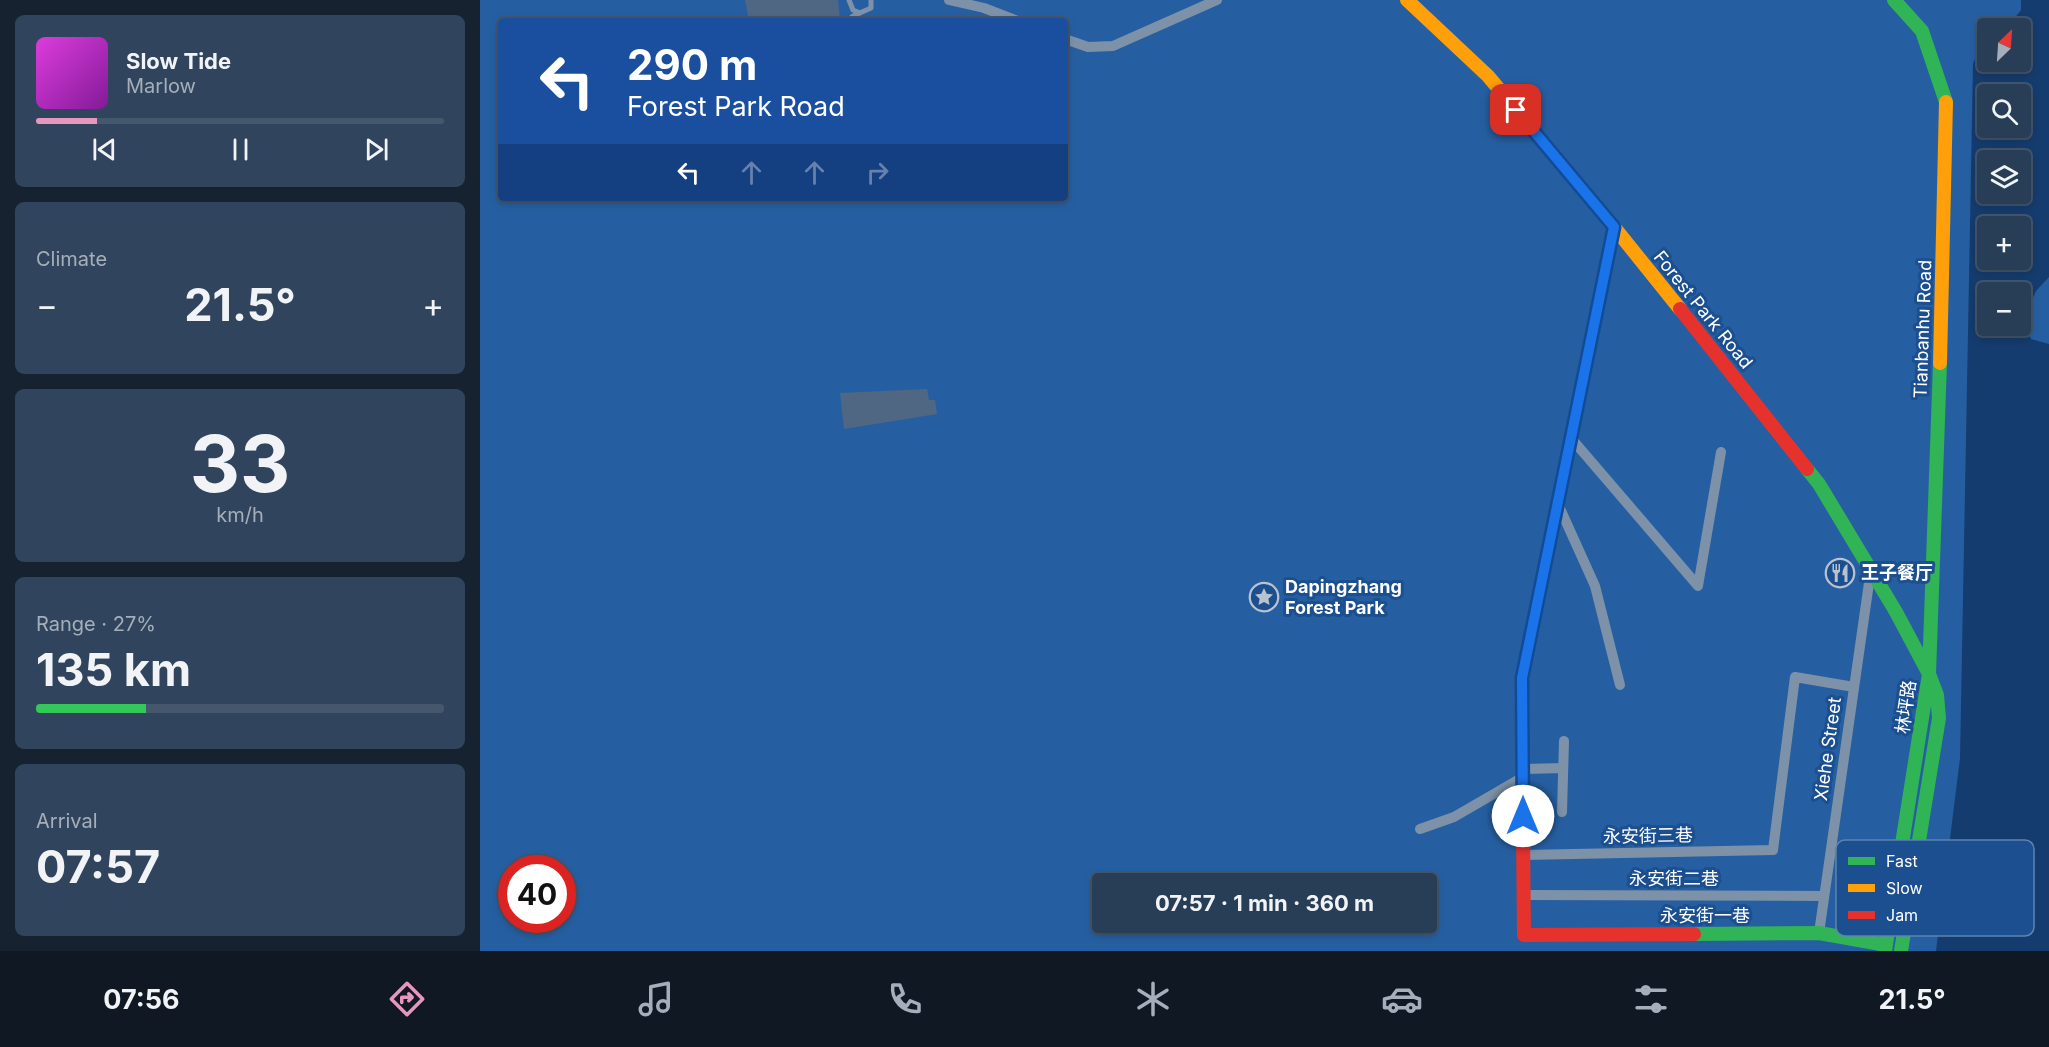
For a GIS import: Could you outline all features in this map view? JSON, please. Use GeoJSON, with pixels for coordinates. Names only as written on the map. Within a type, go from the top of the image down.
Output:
{"type":"FeatureCollection","features":[{"type":"Feature","properties":{"kind":"street"},"geometry":{"type":"LineString","coordinates":[[949,0],[984,8],[1010,18]]}},
{"type":"Feature","properties":{"kind":"street"},"geometry":{"type":"LineString","coordinates":[[1068,40],[1088,46],[1113,46],[1217,0]]}},
{"type":"Feature","properties":{"kind":"street","name":"Forest Park Road"},"geometry":{"type":"LineString","coordinates":[[1407,0],[1488,76],[1614,227],[1819,484],[1871,569],[1929,674]]}},
{"type":"Feature","properties":{"kind":"street","name":"Tianbanhu Road"},"geometry":{"type":"LineString","coordinates":[[1894,0],[1922,31],[1947,106],[1929,674]]}},
{"type":"Feature","properties":{"kind":"street"},"geometry":{"type":"LineString","coordinates":[[1523,895],[1522,678],[1614,227]]}},
{"type":"Feature","properties":{"kind":"street"},"geometry":{"type":"LineString","coordinates":[[1571,438],[1698,586],[1721,452]]}},
{"type":"Feature","properties":{"kind":"street"},"geometry":{"type":"LineString","coordinates":[[1558,504],[1595,586],[1620,685]]}},
{"type":"Feature","properties":{"kind":"street","name":"Xiehe Street"},"geometry":{"type":"LineString","coordinates":[[1819,933],[1871,569]]}},
{"type":"Feature","properties":{"kind":"street","name":"林坪路"},"geometry":{"type":"LineString","coordinates":[[1903,840],[1929,674]]}},
{"type":"Feature","properties":{"kind":"street","name":"林坪路"},"geometry":{"type":"LineString","coordinates":[[1919,840],[1939,718],[1937,695],[1929,674]]}},
{"type":"Feature","properties":{"kind":"street","name":"永安街三巷"},"geometry":{"type":"LineString","coordinates":[[1523,855],[1773,850],[1795,677],[1854,687]]}},
{"type":"Feature","properties":{"kind":"street"},"geometry":{"type":"LineString","coordinates":[[1562,812],[1564,741]]}},
{"type":"Feature","properties":{"kind":"street"},"geometry":{"type":"LineString","coordinates":[[1420,830],[1454,817],[1523,773],[1563,768]]}},
{"type":"Feature","properties":{"kind":"street","name":"永安街一巷"},"geometry":{"type":"LineString","coordinates":[[1523,895],[1524,935],[1819,933],[1886,948]]}},
{"type":"Feature","properties":{"kind":"street","name":"永安街二巷"},"geometry":{"type":"LineString","coordinates":[[1523,895],[1824,896]]}},
{"type":"Feature","properties":{"kind":"street","name":"林坪路"},"geometry":{"type":"LineString","coordinates":[[1901,951],[1903,936]]}},
{"type":"Feature","properties":{"kind":"lane"},"geometry":{"type":"LineString","coordinates":[[849,0],[853,10],[860,13]]}},
{"type":"Feature","properties":{"kind":"lane"},"geometry":{"type":"LineString","coordinates":[[852,18],[871,8],[872,0]]}},
{"type":"Feature","properties":{"kind":"shaded area","name":"Dapingzhang Forest Park"},"geometry":{"type":"Polygon","coordinates":[[[480,0],[2049,0],[2049,951],[480,951],[480,0]]]}},
{"type":"Feature","properties":{"kind":"shaded area"},"geometry":{"type":"Polygon","coordinates":[[[2021,0],[2049,0],[2049,277],[2036,291],[2031,302],[2031,282],[1977,282],[1977,336],[2030,336],[2031,339],[2049,344],[2049,951],[1936,951],[1938,936],[2034,936],[2034,840],[1950,840],[1960,758],[1973,64],[1977,54],[1977,72],[2031,72],[2031,18],[2015,18],[2021,10],[2021,0]]]}},
{"type":"Feature","properties":{"kind":"building"},"geometry":{"type":"Polygon","coordinates":[[[745,0],[838,0],[840,18],[748,18],[745,0]]]}},
{"type":"Feature","properties":{"kind":"building"},"geometry":{"type":"Polygon","coordinates":[[[927,389],[929,400],[935,400],[937,414],[844,429],[840,393],[927,389]]]}},
{"type":"Feature","properties":{"kind":"traffic: fast"},"geometry":{"type":"LineString","coordinates":[[1894,0],[1922,31],[1946,102]]}},
{"type":"Feature","properties":{"kind":"traffic: fast"},"geometry":{"type":"LineString","coordinates":[[1523,832],[1522,679],[1614,227]]}},
{"type":"Feature","properties":{"kind":"traffic: fast"},"geometry":{"type":"LineString","coordinates":[[1903,840],[1929,674],[1940,363]]}},
{"type":"Feature","properties":{"kind":"traffic: fast"},"geometry":{"type":"LineString","coordinates":[[1807,469],[1819,484],[1896,612],[1929,674],[1937,695],[1939,718],[1919,840]]}},
{"type":"Feature","properties":{"kind":"traffic: fast"},"geometry":{"type":"LineString","coordinates":[[1694,934],[1819,933],[1886,945]]}},
{"type":"Feature","properties":{"kind":"traffic: fast"},"geometry":{"type":"LineString","coordinates":[[1885,951],[1887,936]]}},
{"type":"Feature","properties":{"kind":"traffic: fast"},"geometry":{"type":"LineString","coordinates":[[1901,951],[1903,936]]}},
{"type":"Feature","properties":{"kind":"traffic: slow"},"geometry":{"type":"LineString","coordinates":[[1407,0],[1488,76],[1680,309]]}},
{"type":"Feature","properties":{"kind":"traffic: slow"},"geometry":{"type":"LineString","coordinates":[[1940,363],[1946,102]]}},
{"type":"Feature","properties":{"kind":"traffic: jam"},"geometry":{"type":"LineString","coordinates":[[1680,309],[1807,469]]}},
{"type":"Feature","properties":{"kind":"traffic: jam"},"geometry":{"type":"LineString","coordinates":[[1523,832],[1524,935],[1694,934]]}},
{"type":"Feature","properties":{"kind":"place","name":"王子餐厅"},"geometry":{"type":"Point","coordinates":[1840,573]}},
{"type":"Feature","properties":{"kind":"place","name":"Dapingzhang Forest Park"},"geometry":{"type":"Point","coordinates":[1264,597]}},
{"type":"Feature","properties":{"kind":"route"},"geometry":{"type":"LineString","coordinates":[[1516,110],[1614,227],[1522,678],[1523,816]]}}]}
